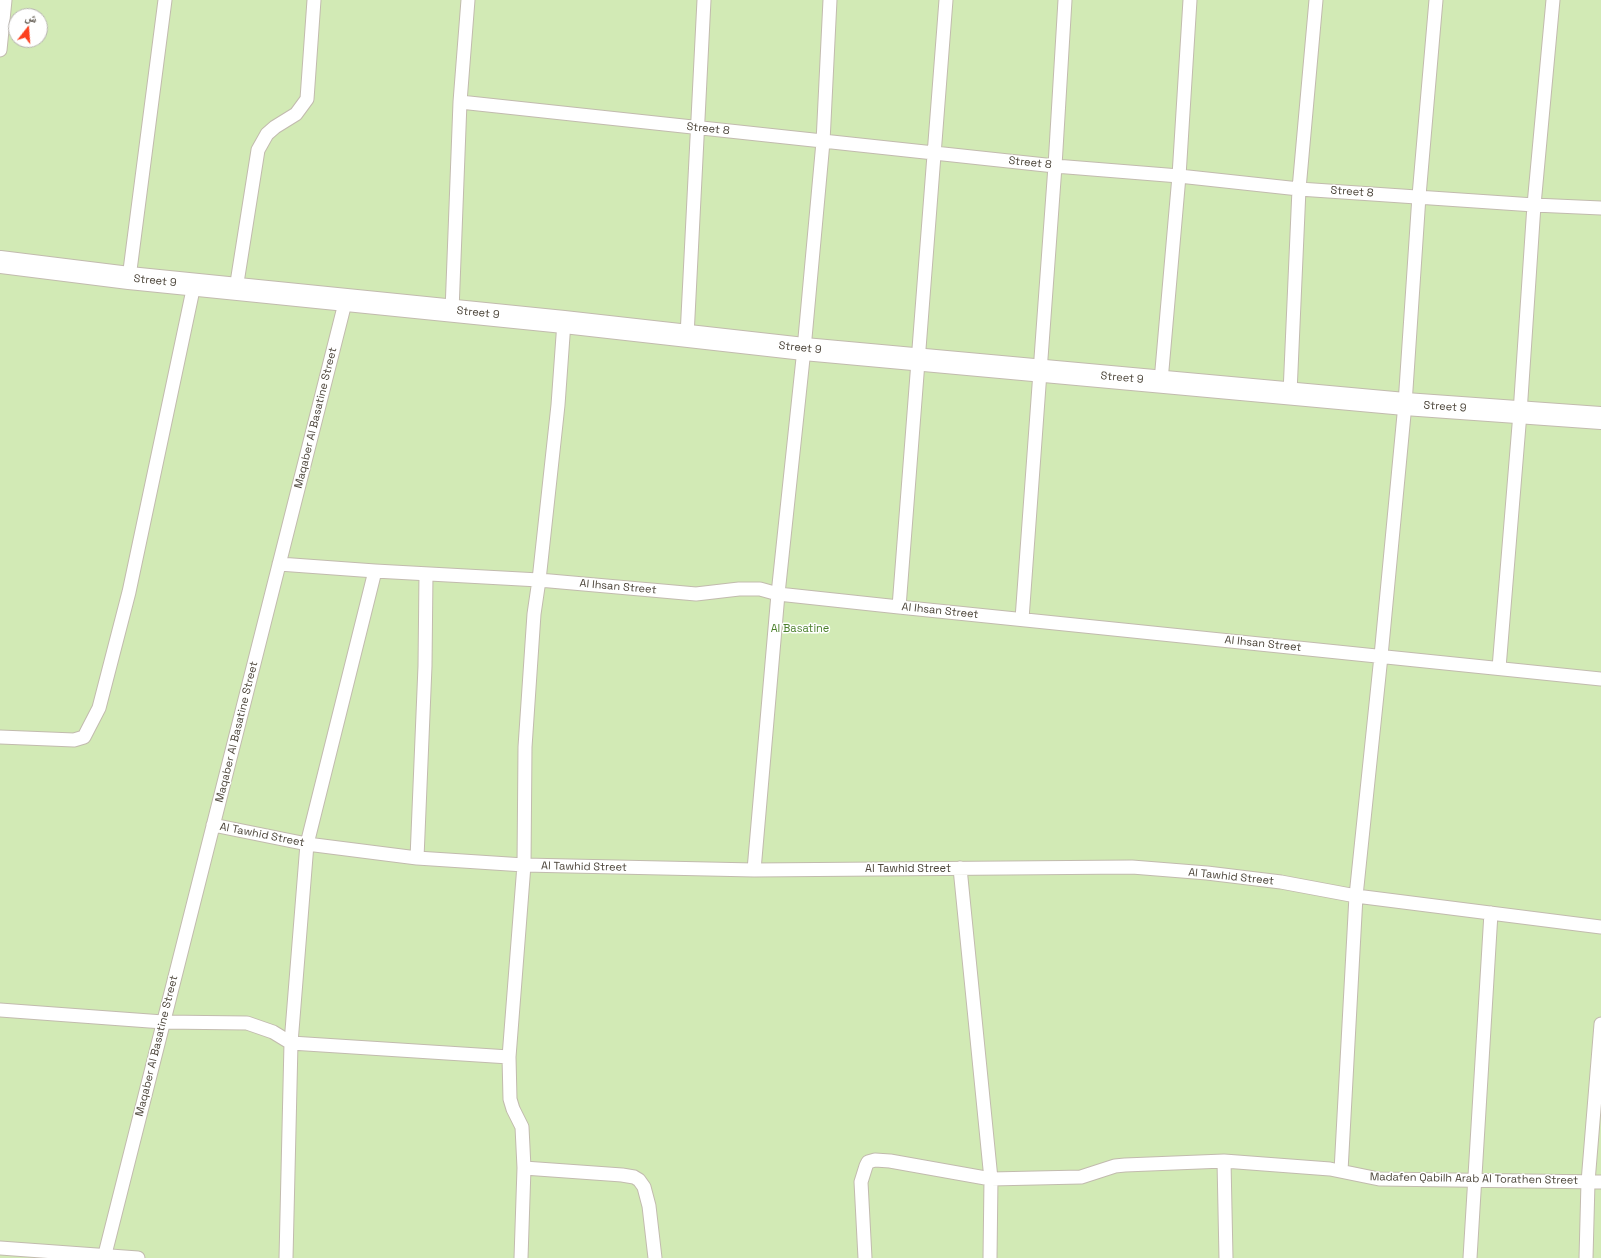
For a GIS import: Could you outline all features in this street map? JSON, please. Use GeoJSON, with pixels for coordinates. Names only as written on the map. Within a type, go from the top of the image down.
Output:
{"type":"FeatureCollection","features":[{"type":"Feature","properties":{"kind":"street","name":"Street 9"},"geometry":{"type":"LineString","coordinates":[[0,262],[129,278],[346,299],[804,349],[1405,404],[1601,418]]}},
{"type":"Feature","properties":{"kind":"lane"},"geometry":{"type":"LineString","coordinates":[[0,50],[5,0]]}},
{"type":"Feature","properties":{"kind":"lane"},"geometry":{"type":"LineString","coordinates":[[129,278],[165,0]]}},
{"type":"Feature","properties":{"kind":"lane"},"geometry":{"type":"LineString","coordinates":[[236,289],[258,150],[267,134],[275,127],[296,114],[307,99],[314,0]]}},
{"type":"Feature","properties":{"kind":"lane"},"geometry":{"type":"LineString","coordinates":[[452,311],[460,102],[468,0]]}},
{"type":"Feature","properties":{"kind":"lane"},"geometry":{"type":"LineString","coordinates":[[687,336],[704,0]]}},
{"type":"Feature","properties":{"kind":"lane"},"geometry":{"type":"LineString","coordinates":[[754,870],[778,594],[804,349],[823,142],[830,0]]}},
{"type":"Feature","properties":{"kind":"lane"},"geometry":{"type":"LineString","coordinates":[[899,607],[946,0]]}},
{"type":"Feature","properties":{"kind":"lane"},"geometry":{"type":"LineString","coordinates":[[1022,619],[1055,166],[1065,0]]}},
{"type":"Feature","properties":{"kind":"lane"},"geometry":{"type":"LineString","coordinates":[[1161,382],[1179,176],[1190,0]]}},
{"type":"Feature","properties":{"kind":"lane"},"geometry":{"type":"LineString","coordinates":[[1290,393],[1299,189],[1316,0]]}},
{"type":"Feature","properties":{"kind":"lane"},"geometry":{"type":"LineString","coordinates":[[1341,1170],[1356,896],[1405,404],[1419,196],[1436,0]]}},
{"type":"Feature","properties":{"kind":"lane"},"geometry":{"type":"LineString","coordinates":[[1499,668],[1520,413],[1534,205],[1553,0]]}},
{"type":"Feature","properties":{"kind":"lane","name":"Street 8"},"geometry":{"type":"LineString","coordinates":[[460,102],[823,142],[1299,189],[1534,205],[1601,208]]}},
{"type":"Feature","properties":{"kind":"lane"},"geometry":{"type":"LineString","coordinates":[[0,737],[74,740],[84,737],[96,715],[129,592],[194,285]]}},
{"type":"Feature","properties":{"kind":"lane","name":"Maqaber Al Basatine Street"},"geometry":{"type":"LineString","coordinates":[[104,1256],[346,299]]}},
{"type":"Feature","properties":{"kind":"lane"},"geometry":{"type":"LineString","coordinates":[[521,1258],[524,1168],[522,1127],[510,1099],[509,1057],[524,866],[525,747],[534,614],[558,405],[564,322]]}},
{"type":"Feature","properties":{"kind":"lane","name":"Al Ihsan Street"},"geometry":{"type":"LineString","coordinates":[[279,564],[539,580],[682,593],[760,589],[778,594],[899,607],[1601,679]]}},
{"type":"Feature","properties":{"kind":"lane"},"geometry":{"type":"LineString","coordinates":[[286,1258],[291,1043],[307,844],[375,571]]}},
{"type":"Feature","properties":{"kind":"lane"},"geometry":{"type":"LineString","coordinates":[[417,858],[425,666],[426,574]]}},
{"type":"Feature","properties":{"kind":"lane","name":"Al Tawhid Street"},"geometry":{"type":"LineString","coordinates":[[213,825],[307,844],[417,858],[524,866],[754,870],[1140,868],[1207,873],[1274,881],[1356,896],[1601,927]]}},
{"type":"Feature","properties":{"kind":"lane"},"geometry":{"type":"LineString","coordinates":[[960,868],[991,1179],[990,1258]]}},
{"type":"Feature","properties":{"kind":"lane"},"geometry":{"type":"LineString","coordinates":[[1470,1258],[1491,913]]}},
{"type":"Feature","properties":{"kind":"lane"},"geometry":{"type":"LineString","coordinates":[[0,1010],[163,1022],[247,1023],[273,1032],[291,1043],[509,1057]]}},
{"type":"Feature","properties":{"kind":"lane"},"geometry":{"type":"LineString","coordinates":[[1586,1258],[1594,1182],[1601,1024]]}},
{"type":"Feature","properties":{"kind":"lane","name":"Madafen Qabilh Arab Al Torathen Street"},"geometry":{"type":"LineString","coordinates":[[865,1258],[861,1182],[868,1162],[875,1160],[890,1161],[991,1179],[1081,1178],[1120,1166],[1224,1161],[1341,1170],[1379,1179],[1474,1179],[1594,1182]]}},
{"type":"Feature","properties":{"kind":"lane"},"geometry":{"type":"LineString","coordinates":[[1224,1161],[1226,1258]]}},
{"type":"Feature","properties":{"kind":"lane"},"geometry":{"type":"LineString","coordinates":[[524,1168],[622,1175],[634,1177],[639,1180],[644,1186],[650,1206],[655,1258]]}},
{"type":"Feature","properties":{"kind":"lane"},"geometry":{"type":"LineString","coordinates":[[0,1248],[138,1258]]}},
{"type":"Feature","properties":{"kind":"green space","name":"Al Basatine"},"geometry":{"type":"Polygon","coordinates":[[[0,0],[1601,0],[1601,1258],[0,1258],[0,0]]]}}]}
